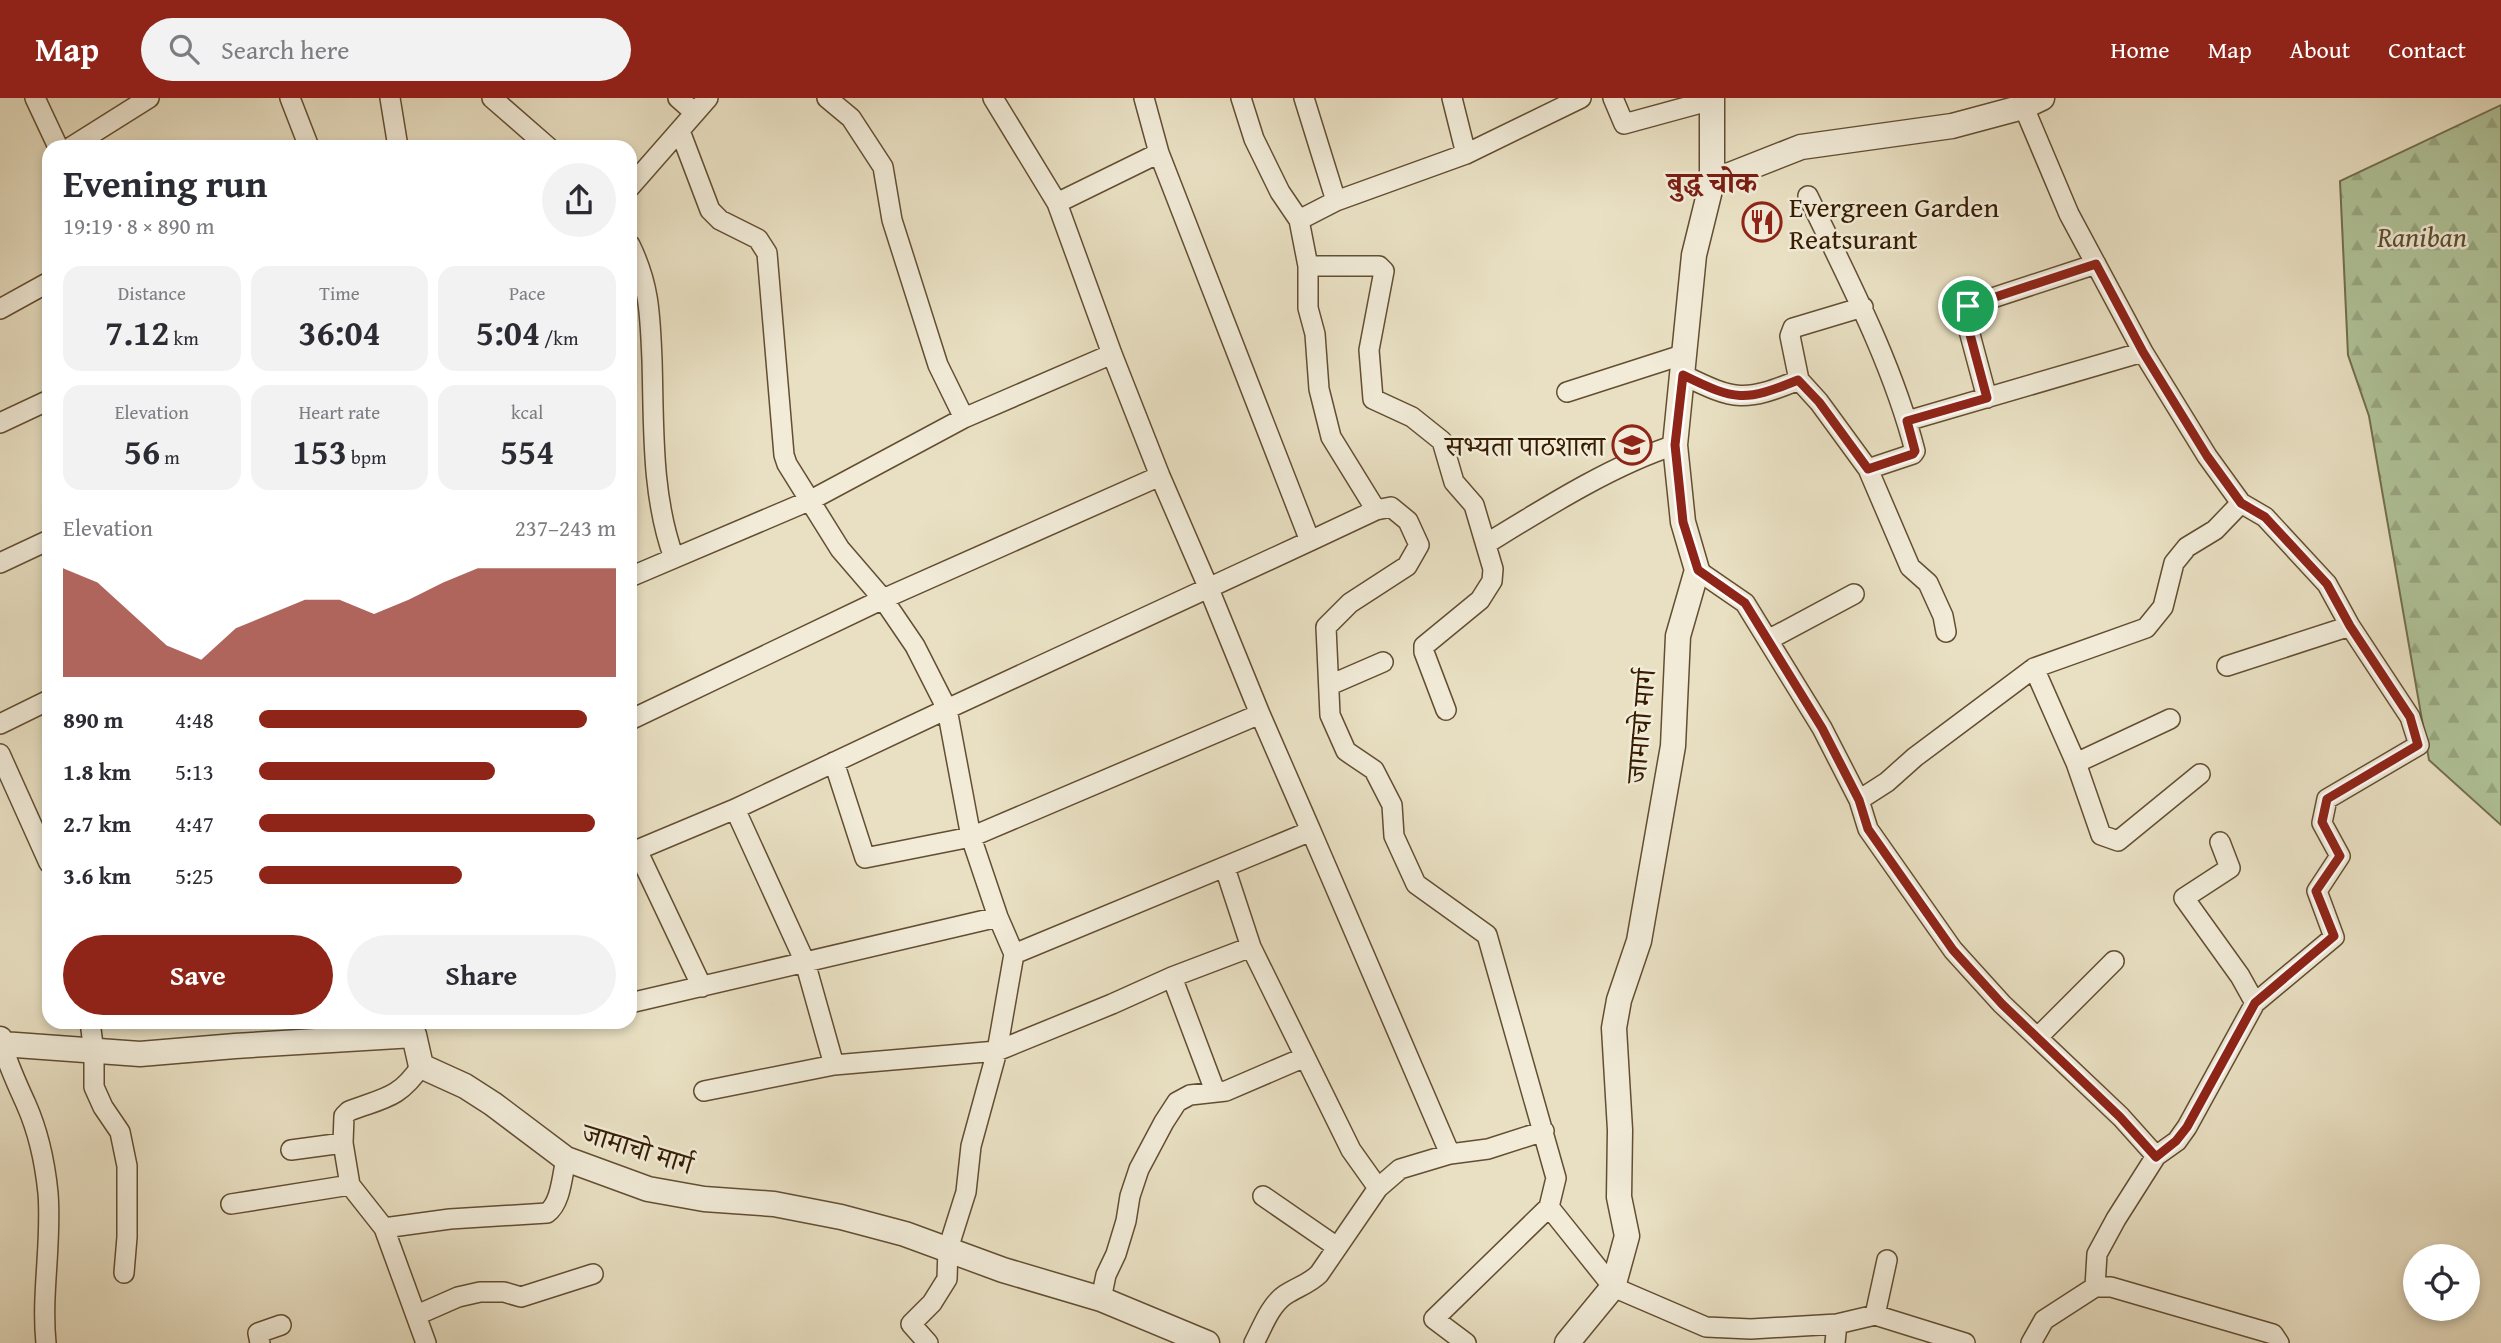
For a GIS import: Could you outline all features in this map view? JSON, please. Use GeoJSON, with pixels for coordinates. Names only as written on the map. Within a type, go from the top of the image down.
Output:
{"type":"FeatureCollection","features":[{"type":"Feature","properties":{"kind":"street"},"geometry":{"type":"LineString","coordinates":[[35,98],[55,140]]}},
{"type":"Feature","properties":{"kind":"street"},"geometry":{"type":"LineString","coordinates":[[82,140],[149,98]]}},
{"type":"Feature","properties":{"kind":"street"},"geometry":{"type":"LineString","coordinates":[[290,98],[306,140]]}},
{"type":"Feature","properties":{"kind":"street"},"geometry":{"type":"LineString","coordinates":[[390,98],[397,140]]}},
{"type":"Feature","properties":{"kind":"street"},"geometry":{"type":"LineString","coordinates":[[492,98],[540,140]]}},
{"type":"Feature","properties":{"kind":"street"},"geometry":{"type":"LineString","coordinates":[[637,179],[701,106],[678,98]]}},
{"type":"Feature","properties":{"kind":"street"},"geometry":{"type":"LineString","coordinates":[[827,98],[851,118],[883,167],[892,220],[938,365],[964,418]]}},
{"type":"Feature","properties":{"kind":"street"},"geometry":{"type":"LineString","coordinates":[[993,98],[1058,203],[1111,354],[1160,476],[1450,1154]]}},
{"type":"Feature","properties":{"kind":"street"},"geometry":{"type":"LineString","coordinates":[[1144,98],[1159,153],[1310,541]]}},
{"type":"Feature","properties":{"kind":"street"},"geometry":{"type":"LineString","coordinates":[[1241,98],[1254,139],[1280,192],[1299,220],[1308,266],[1308,308],[1315,334],[1319,389],[1331,437],[1376,510]]}},
{"type":"Feature","properties":{"kind":"street"},"geometry":{"type":"LineString","coordinates":[[1304,98],[1336,201]]}},
{"type":"Feature","properties":{"kind":"street"},"geometry":{"type":"LineString","coordinates":[[1452,98],[1466,154]]}},
{"type":"Feature","properties":{"kind":"street"},"geometry":{"type":"LineString","coordinates":[[1299,220],[1336,201],[1466,154],[1581,98]]}},
{"type":"Feature","properties":{"kind":"street"},"geometry":{"type":"LineString","coordinates":[[1613,98],[1624,124],[1712,99],[1712,182],[1694,255],[1675,445],[1683,522],[1698,570],[1745,603],[1822,728],[1859,800],[1868,829],[1953,950],[2002,1004],[2120,1117],[2156,1157]]}},
{"type":"Feature","properties":{"kind":"street"},"geometry":{"type":"LineString","coordinates":[[1712,182],[1801,147],[1952,126],[2028,101],[2069,214],[2143,352],[2207,456],[2241,503],[2265,517],[2327,584],[2350,626],[2410,717],[2418,745],[2327,799],[2322,822],[2340,856],[2316,891],[2334,936],[2255,1003],[2187,1127],[2176,1141],[2156,1157],[2116,1219],[2097,1254],[2095,1287]]}},
{"type":"Feature","properties":{"kind":"street"},"geometry":{"type":"LineString","coordinates":[[680,131],[710,210],[720,220],[758,239],[767,253],[784,455],[787,464],[839,549],[883,598],[915,646],[947,709],[971,836],[998,917],[1014,954],[997,1051],[971,1146],[965,1192],[948,1249],[947,1279],[932,1303],[911,1324],[928,1343]]}},
{"type":"Feature","properties":{"kind":"street"},"geometry":{"type":"LineString","coordinates":[[1058,203],[1159,153]]}},
{"type":"Feature","properties":{"kind":"street"},"geometry":{"type":"LineString","coordinates":[[1808,197],[1863,307],[1907,421],[1915,451],[1868,469]]}},
{"type":"Feature","properties":{"kind":"street"},"geometry":{"type":"LineString","coordinates":[[1987,398],[1964,312],[1968,306],[2096,264]]}},
{"type":"Feature","properties":{"kind":"street"},"geometry":{"type":"LineString","coordinates":[[637,265],[649,299],[657,487],[667,539],[674,558]]}},
{"type":"Feature","properties":{"kind":"street"},"geometry":{"type":"LineString","coordinates":[[1308,266],[1379,266],[1384,271],[1369,349],[1373,400],[1412,417],[1442,441],[1454,482],[1474,505],[1493,569],[1487,590],[1465,615],[1424,646],[1446,710]]}},
{"type":"Feature","properties":{"kind":"street"},"geometry":{"type":"LineString","coordinates":[[0,309],[42,286]]}},
{"type":"Feature","properties":{"kind":"street"},"geometry":{"type":"LineString","coordinates":[[1863,307],[1793,328],[1790,336],[1798,380],[1819,402],[1868,469],[1910,567],[1928,583],[1943,617],[1946,632]]}},
{"type":"Feature","properties":{"kind":"street"},"geometry":{"type":"LineString","coordinates":[[1907,421],[2143,352]]}},
{"type":"Feature","properties":{"kind":"street"},"geometry":{"type":"LineString","coordinates":[[637,574],[811,500],[964,418],[1111,354]]}},
{"type":"Feature","properties":{"kind":"street"},"geometry":{"type":"LineString","coordinates":[[1684,365],[1712,390],[1744,397],[1761,395],[1798,380]]}},
{"type":"Feature","properties":{"kind":"street"},"geometry":{"type":"LineString","coordinates":[[1567,392],[1684,365]]}},
{"type":"Feature","properties":{"kind":"street"},"geometry":{"type":"LineString","coordinates":[[0,423],[42,403]]}},
{"type":"Feature","properties":{"kind":"street"},"geometry":{"type":"LineString","coordinates":[[1486,544],[1528,518],[1645,455],[1675,445]]}},
{"type":"Feature","properties":{"kind":"street"},"geometry":{"type":"LineString","coordinates":[[637,717],[883,598],[1160,476]]}},
{"type":"Feature","properties":{"kind":"street"},"geometry":{"type":"LineString","coordinates":[[1859,800],[1887,782],[1915,757],[2034,668],[2146,628],[2163,607],[2174,563],[2187,547],[2215,530],[2241,503]]}},
{"type":"Feature","properties":{"kind":"street"},"geometry":{"type":"LineString","coordinates":[[637,849],[735,808],[1376,510],[1391,508],[1408,521],[1419,545],[1407,566],[1350,603],[1326,627],[1330,715],[1346,751],[1374,770],[1392,805],[1394,836],[1416,884],[1487,935],[1556,1178],[1549,1208],[1434,1319],[1466,1343]]}},
{"type":"Feature","properties":{"kind":"street"},"geometry":{"type":"LineString","coordinates":[[0,563],[42,543]]}},
{"type":"Feature","properties":{"kind":"street","name":"जामाचो मार्ग"},"geometry":{"type":"LineString","coordinates":[[1567,1343],[1613,1287],[1627,1236],[1619,1197],[1620,1130],[1614,1028],[1619,1000],[1639,941],[1673,746],[1678,636],[1698,570]]}},
{"type":"Feature","properties":{"kind":"street"},"geometry":{"type":"LineString","coordinates":[[1768,640],[1854,594]]}},
{"type":"Feature","properties":{"kind":"street"},"geometry":{"type":"LineString","coordinates":[[2227,666],[2350,626]]}},
{"type":"Feature","properties":{"kind":"street"},"geometry":{"type":"LineString","coordinates":[[1330,685],[1383,662]]}},
{"type":"Feature","properties":{"kind":"street"},"geometry":{"type":"LineString","coordinates":[[2034,668],[2076,763],[2101,835],[2118,841],[2200,774]]}},
{"type":"Feature","properties":{"kind":"street"},"geometry":{"type":"LineString","coordinates":[[0,724],[42,703]]}},
{"type":"Feature","properties":{"kind":"street"},"geometry":{"type":"LineString","coordinates":[[834,762],[865,858],[971,836],[1260,713]]}},
{"type":"Feature","properties":{"kind":"street"},"geometry":{"type":"LineString","coordinates":[[2076,763],[2170,719]]}},
{"type":"Feature","properties":{"kind":"street"},"geometry":{"type":"LineString","coordinates":[[0,754],[42,833]]}},
{"type":"Feature","properties":{"kind":"street"},"geometry":{"type":"LineString","coordinates":[[735,808],[805,962],[834,1065]]}},
{"type":"Feature","properties":{"kind":"street"},"geometry":{"type":"LineString","coordinates":[[1014,954],[1311,831]]}},
{"type":"Feature","properties":{"kind":"street"},"geometry":{"type":"LineString","coordinates":[[2220,842],[2230,868],[2183,898],[2240,976],[2255,1003]]}},
{"type":"Feature","properties":{"kind":"street"},"geometry":{"type":"LineString","coordinates":[[637,859],[702,987]]}},
{"type":"Feature","properties":{"kind":"street"},"geometry":{"type":"LineString","coordinates":[[1225,868],[1251,947],[1351,1150],[1378,1188]]}},
{"type":"Feature","properties":{"kind":"street"},"geometry":{"type":"LineString","coordinates":[[637,1001],[998,917]]}},
{"type":"Feature","properties":{"kind":"street"},"geometry":{"type":"LineString","coordinates":[[704,1091],[834,1065],[997,1051],[1172,977],[1251,947]]}},
{"type":"Feature","properties":{"kind":"street"},"geometry":{"type":"LineString","coordinates":[[2038,1037],[2114,961]]}},
{"type":"Feature","properties":{"kind":"street"},"geometry":{"type":"LineString","coordinates":[[1172,977],[1215,1091]]}},
{"type":"Feature","properties":{"kind":"street"},"geometry":{"type":"LineString","coordinates":[[91,1029],[94,1087],[103,1107],[120,1132],[127,1166],[124,1273]]}},
{"type":"Feature","properties":{"kind":"street"},"geometry":{"type":"LineString","coordinates":[[46,1343],[43,1316],[48,1259],[48,1192],[37,1136],[1,1042],[140,1054],[414,1029],[421,1066],[410,1083],[398,1093],[349,1111],[344,1116],[343,1143],[350,1185],[384,1228],[426,1343]]}},
{"type":"Feature","properties":{"kind":"street"},"geometry":{"type":"LineString","coordinates":[[1101,1299],[1139,1169],[1177,1102],[1191,1095],[1226,1091],[1305,1057]]}},
{"type":"Feature","properties":{"kind":"street","name":"जामाचो मार्ग"},"geometry":{"type":"LineString","coordinates":[[421,1066],[465,1086],[566,1159],[648,1189],[704,1199],[774,1204],[905,1234],[1003,1270],[1101,1299],[1201,1342]]}},
{"type":"Feature","properties":{"kind":"street"},"geometry":{"type":"LineString","coordinates":[[1254,1343],[1276,1304],[1284,1295],[1314,1280],[1378,1188],[1401,1169],[1450,1154],[1488,1149],[1544,1131]]}},
{"type":"Feature","properties":{"kind":"street"},"geometry":{"type":"LineString","coordinates":[[291,1150],[343,1143]]}},
{"type":"Feature","properties":{"kind":"street"},"geometry":{"type":"LineString","coordinates":[[384,1228],[450,1219],[547,1213],[553,1209],[556,1202],[566,1159]]}},
{"type":"Feature","properties":{"kind":"street"},"geometry":{"type":"LineString","coordinates":[[231,1203],[350,1185]]}},
{"type":"Feature","properties":{"kind":"street"},"geometry":{"type":"LineString","coordinates":[[1263,1196],[1337,1247]]}},
{"type":"Feature","properties":{"kind":"street"},"geometry":{"type":"LineString","coordinates":[[1549,1208],[1613,1287],[1706,1335],[1751,1329],[1836,1333],[1875,1315],[1965,1343]]}},
{"type":"Feature","properties":{"kind":"street"},"geometry":{"type":"LineString","coordinates":[[1875,1315],[1887,1260]]}},
{"type":"Feature","properties":{"kind":"street"},"geometry":{"type":"LineString","coordinates":[[417,1315],[458,1297],[480,1292],[503,1292],[521,1297],[593,1274]]}},
{"type":"Feature","properties":{"kind":"street"},"geometry":{"type":"LineString","coordinates":[[2031,1343],[2043,1320],[2095,1287],[2111,1287],[2274,1340]]}},
{"type":"Feature","properties":{"kind":"street"},"geometry":{"type":"LineString","coordinates":[[260,1343],[258,1333],[281,1325]]}},
{"type":"Feature","properties":{"kind":"green space","name":"Raniban"},"geometry":{"type":"Polygon","coordinates":[[[2501,105],[2501,825],[2429,760],[2369,416],[2348,355],[2340,181],[2501,105]]]}},
{"type":"Feature","properties":{"kind":"place","name":"Evergreen Garden Reatsurant"},"geometry":{"type":"Point","coordinates":[1762,222]}},
{"type":"Feature","properties":{"kind":"place","name":"सभ्यता पाठशाला"},"geometry":{"type":"Point","coordinates":[1632,445]}},
{"type":"Feature","properties":{"kind":"district","name":"बुद्ध चोक"},"geometry":{"type":"Point","coordinates":[1712,182]}},
{"type":"Feature","properties":{"kind":"route"},"geometry":{"type":"LineString","coordinates":[[2096,264],[2143,352],[2207,456],[2241,503],[2265,517],[2327,584],[2350,626],[2410,717],[2418,745],[2327,799],[2322,822],[2340,856],[2316,891],[2334,936],[2255,1003],[2187,1127],[2176,1141],[2156,1157],[2120,1117],[2002,1004],[1953,950],[1868,829],[1859,800],[1822,728],[1745,603],[1698,570],[1683,522],[1675,445],[1683,375],[1712,390],[1744,397],[1761,395],[1798,380],[1819,402],[1868,469],[1913,454],[1915,451],[1907,421],[1987,398],[1964,312],[1968,306],[2096,264]]}}]}
